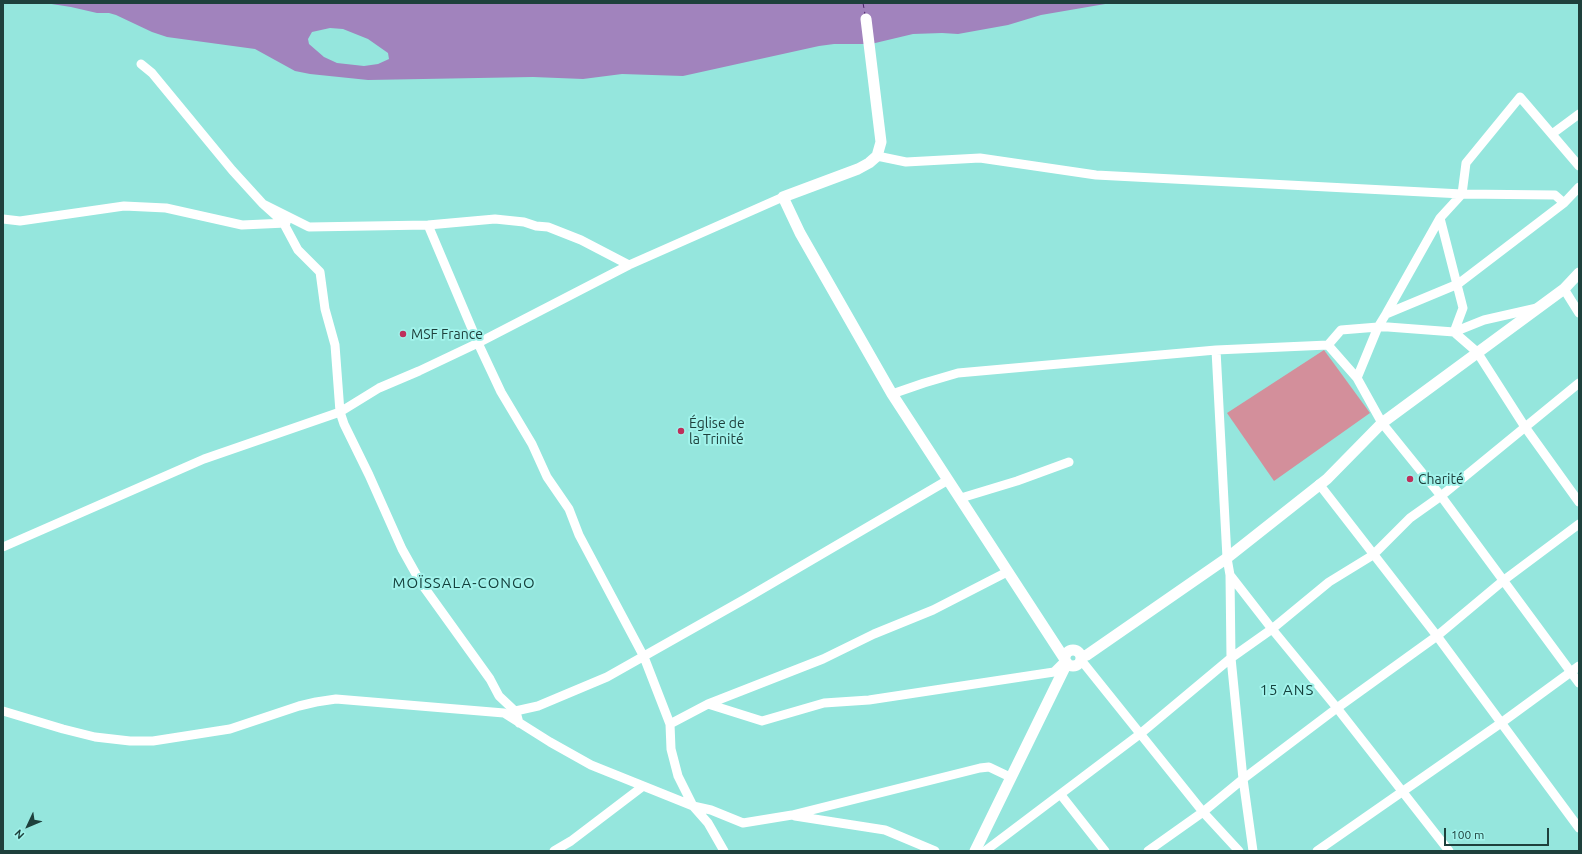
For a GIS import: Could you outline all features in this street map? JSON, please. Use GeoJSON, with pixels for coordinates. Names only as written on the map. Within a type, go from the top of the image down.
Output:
{"type":"FeatureCollection","features":[{"type":"Feature","properties":{"kind":"main road"},"geometry":{"type":"LineString","coordinates":[[866,18],[881,142],[877,156],[869,163],[858,169],[783,198],[800,233],[892,394],[961,498],[1065,661]]}},
{"type":"Feature","properties":{"kind":"main road"},"geometry":{"type":"LineString","coordinates":[[975,851],[1065,661],[1068,651],[1073,650],[1080,653],[1081,659],[1227,558],[1327,479],[1382,423],[1564,289],[1579,273]]}},
{"type":"Feature","properties":{"kind":"street"},"geometry":{"type":"LineString","coordinates":[[141,64],[152,73],[232,170],[283,222],[298,250],[320,272],[325,309],[335,345],[340,412],[344,424],[410,564],[490,679],[499,696],[516,712],[519,722]]}},
{"type":"Feature","properties":{"kind":"street"},"geometry":{"type":"LineString","coordinates":[[1357,378],[1378,327],[1440,218],[1462,194],[1466,163],[1520,97],[1579,166]]}},
{"type":"Feature","properties":{"kind":"street"},"geometry":{"type":"LineString","coordinates":[[1552,134],[1579,114]]}},
{"type":"Feature","properties":{"kind":"street"},"geometry":{"type":"LineString","coordinates":[[877,156],[906,162],[980,158],[1096,175],[1462,194],[1555,195],[1564,203]]}},
{"type":"Feature","properties":{"kind":"street"},"geometry":{"type":"LineString","coordinates":[[1386,314],[1458,284],[1564,203],[1579,187]]}},
{"type":"Feature","properties":{"kind":"street"},"geometry":{"type":"LineString","coordinates":[[3,547],[204,459],[340,412],[379,388],[478,343],[629,266],[783,198]]}},
{"type":"Feature","properties":{"kind":"street"},"geometry":{"type":"LineString","coordinates":[[264,204],[309,228]]}},
{"type":"Feature","properties":{"kind":"street"},"geometry":{"type":"LineString","coordinates":[[3,218],[20,221],[124,206],[166,208],[242,225],[283,222],[309,228],[428,225],[495,219],[524,222],[536,226],[548,227],[581,240],[629,266]]}},
{"type":"Feature","properties":{"kind":"street"},"geometry":{"type":"LineString","coordinates":[[1440,218],[1463,308],[1454,332]]}},
{"type":"Feature","properties":{"kind":"street"},"geometry":{"type":"LineString","coordinates":[[428,225],[478,343],[501,392],[532,444],[547,477],[569,509],[579,535],[644,657],[670,724],[671,749],[678,776],[693,806],[708,823],[724,851]]}},
{"type":"Feature","properties":{"kind":"street"},"geometry":{"type":"LineString","coordinates":[[1564,289],[1579,313]]}},
{"type":"Feature","properties":{"kind":"street"},"geometry":{"type":"LineString","coordinates":[[892,394],[958,373],[1216,350],[1328,345],[1341,330],[1388,326],[1454,332],[1484,320],[1539,307]]}},
{"type":"Feature","properties":{"kind":"street"},"geometry":{"type":"LineString","coordinates":[[1454,332],[1477,352],[1525,427],[1579,502]]}},
{"type":"Feature","properties":{"kind":"street"},"geometry":{"type":"LineString","coordinates":[[1328,345],[1357,378],[1382,423],[1441,496],[1579,683]]}},
{"type":"Feature","properties":{"kind":"street"},"geometry":{"type":"LineString","coordinates":[[1216,350],[1227,558],[1230,575],[1231,658],[1243,779],[1253,851]]}},
{"type":"Feature","properties":{"kind":"street"},"geometry":{"type":"LineString","coordinates":[[985,851],[1140,734],[1231,658],[1272,629],[1329,582],[1373,555],[1410,518],[1441,496],[1579,384]]}},
{"type":"Feature","properties":{"kind":"street"},"geometry":{"type":"LineString","coordinates":[[961,498],[1017,481],[1069,462]]}},
{"type":"Feature","properties":{"kind":"street"},"geometry":{"type":"LineString","coordinates":[[3,711],[63,730],[130,741],[153,741],[230,729],[300,706],[316,702],[336,700],[504,713],[516,712],[538,706],[607,678],[948,480]]}},
{"type":"Feature","properties":{"kind":"street"},"geometry":{"type":"LineString","coordinates":[[1319,484],[1437,636],[1579,828]]}},
{"type":"Feature","properties":{"kind":"street"},"geometry":{"type":"LineString","coordinates":[[1148,851],[1203,812],[1243,779],[1337,708],[1437,636],[1504,580],[1579,524]]}},
{"type":"Feature","properties":{"kind":"street"},"geometry":{"type":"LineString","coordinates":[[670,724],[708,704],[823,659],[874,634],[933,610],[1008,572]]}},
{"type":"Feature","properties":{"kind":"street"},"geometry":{"type":"LineString","coordinates":[[1230,575],[1449,851]]}},
{"type":"Feature","properties":{"kind":"street"},"geometry":{"type":"LineString","coordinates":[[1081,659],[1203,812],[1239,851]]}},
{"type":"Feature","properties":{"kind":"street"},"geometry":{"type":"LineString","coordinates":[[708,704],[762,722],[824,703],[869,700],[1054,672],[1065,661]]}},
{"type":"Feature","properties":{"kind":"street"},"geometry":{"type":"LineString","coordinates":[[1317,851],[1502,723],[1579,666]]}},
{"type":"Feature","properties":{"kind":"street"},"geometry":{"type":"LineString","coordinates":[[504,713],[591,765],[642,787],[693,806],[711,810],[744,823],[792,815],[980,768],[989,767],[1010,777]]}},
{"type":"Feature","properties":{"kind":"street"},"geometry":{"type":"LineString","coordinates":[[554,851],[642,787]]}},
{"type":"Feature","properties":{"kind":"street"},"geometry":{"type":"LineString","coordinates":[[1061,795],[1105,851]]}},
{"type":"Feature","properties":{"kind":"street"},"geometry":{"type":"LineString","coordinates":[[792,815],[885,830],[934,851]]}},
{"type":"Feature","properties":{"kind":"shaded area"},"geometry":{"type":"Polygon","coordinates":[[[45,3],[1111,3],[1041,15],[1008,25],[958,34],[913,34],[871,44],[834,44],[819,46],[683,76],[622,74],[583,79],[533,77],[368,80],[295,71],[255,49],[167,37],[152,32],[116,15],[109,13],[97,13],[45,3]],[[330,28],[312,32],[308,39],[309,44],[324,57],[337,63],[364,66],[378,64],[389,59],[388,53],[368,39],[343,29],[330,28]]]}},
{"type":"Feature","properties":{"kind":"shaded area"},"geometry":{"type":"Polygon","coordinates":[[[1324,350],[1370,413],[1274,481],[1227,413],[1324,350]]]}},
{"type":"Feature","properties":{"kind":"ferry route"},"geometry":{"type":"LineString","coordinates":[[863,3],[865,14]]}},
{"type":"Feature","properties":{"kind":"place","name":"MSF France"},"geometry":{"type":"Point","coordinates":[403,334]}},
{"type":"Feature","properties":{"kind":"place","name":"Église de la Trinité"},"geometry":{"type":"Point","coordinates":[681,431]}},
{"type":"Feature","properties":{"kind":"place","name":"Charité"},"geometry":{"type":"Point","coordinates":[1410,479]}},
{"type":"Feature","properties":{"kind":"district","name":"MOÏSSALA-CONGO"},"geometry":{"type":"Point","coordinates":[464,583]}},
{"type":"Feature","properties":{"kind":"district","name":"15 ANS"},"geometry":{"type":"Point","coordinates":[1287,690]}}]}
